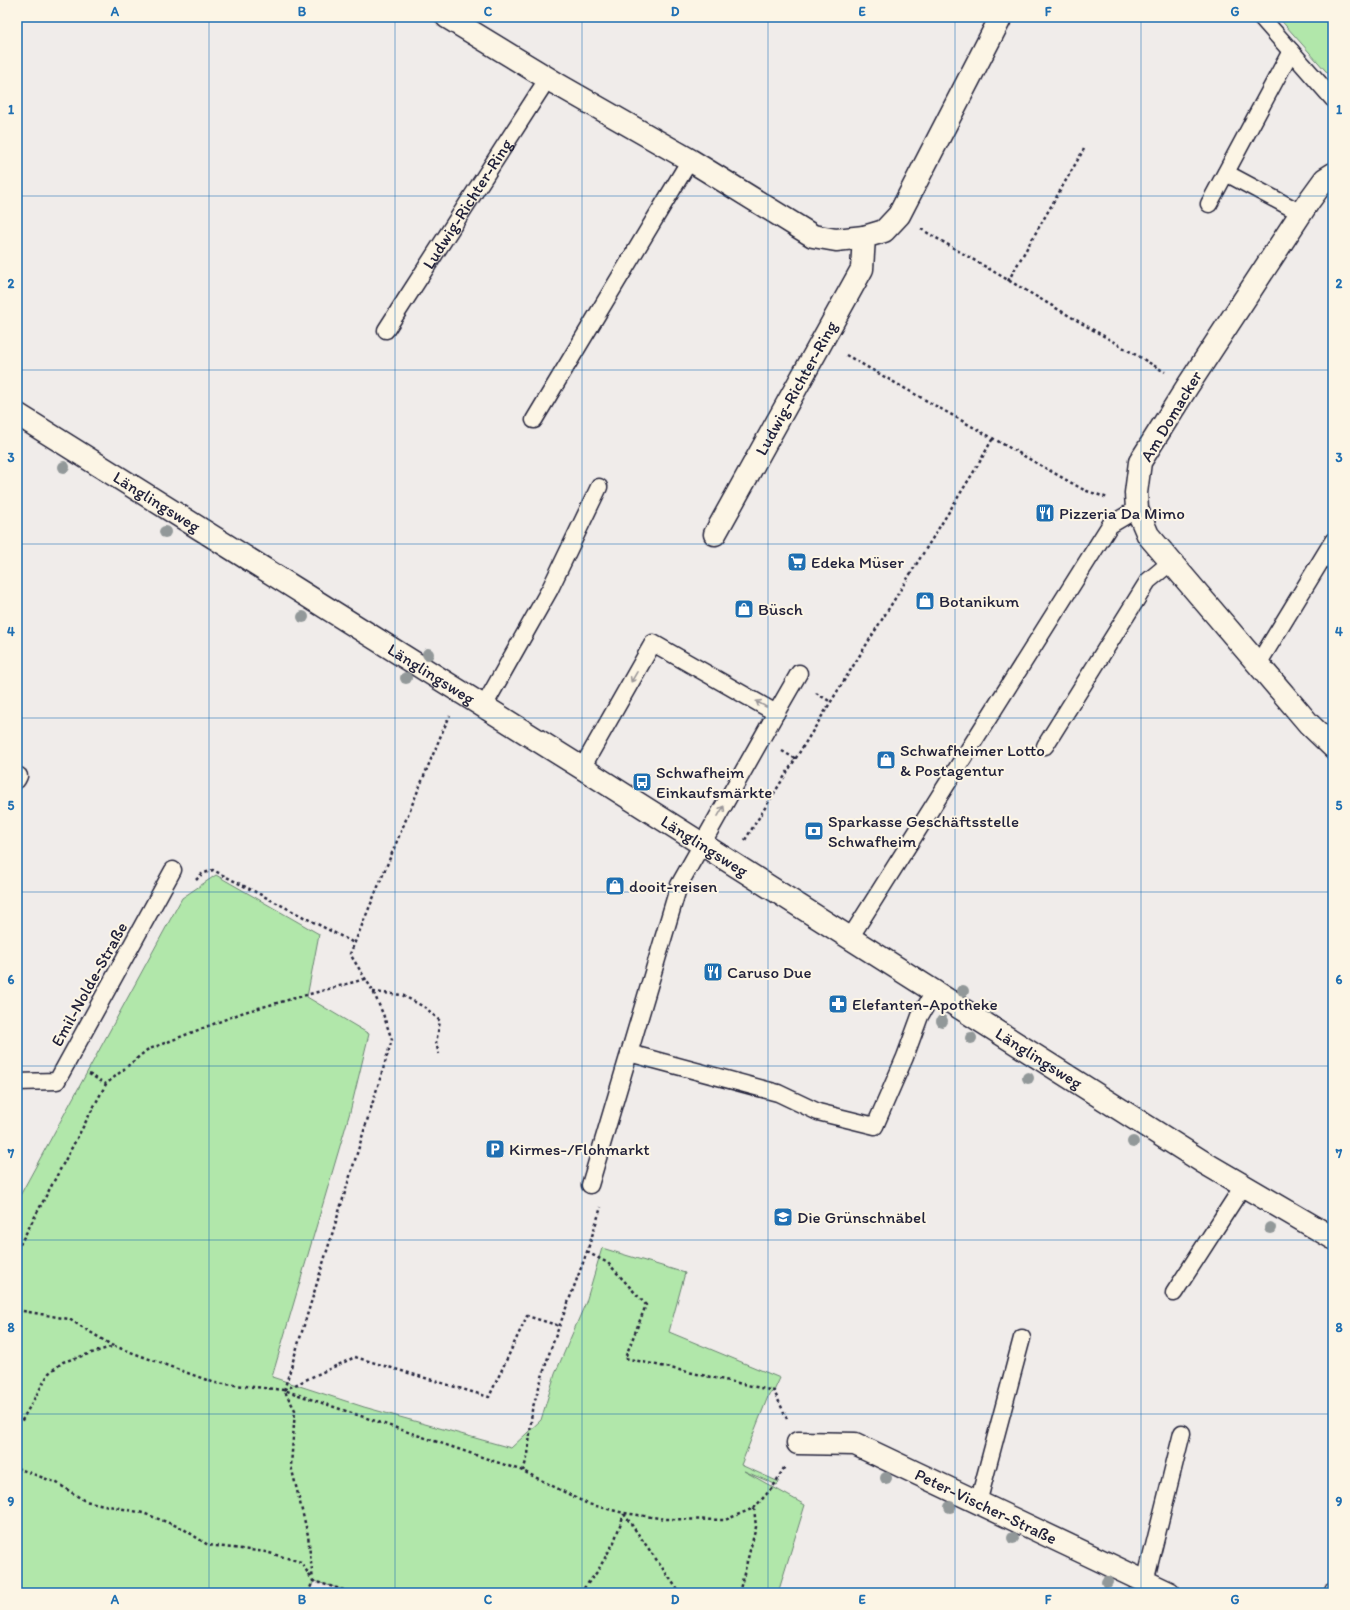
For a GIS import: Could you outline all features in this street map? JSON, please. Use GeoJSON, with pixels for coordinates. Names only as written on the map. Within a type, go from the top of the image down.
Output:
{"type":"FeatureCollection","features":[{"type":"Feature","properties":{"kind":"street"},"geometry":{"type":"LineString","coordinates":[[447,17],[548,78],[690,160],[813,236],[836,240],[864,237],[884,231],[899,214],[1001,17]]}},
{"type":"Feature","properties":{"kind":"street","name":"Am Domacker"},"geometry":{"type":"LineString","coordinates":[[1137,501],[1140,462],[1187,387],[1301,214],[1325,179],[1333,174]]}},
{"type":"Feature","properties":{"kind":"street","name":"Ludwig-Richter-Ring"},"geometry":{"type":"LineString","coordinates":[[715,534],[862,269],[864,237]]}},
{"type":"Feature","properties":{"kind":"street","name":"Länglingsweg"},"geometry":{"type":"LineString","coordinates":[[17,414],[484,706],[1203,1162],[1333,1238]]}},
{"type":"Feature","properties":{"kind":"street"},"geometry":{"type":"LineString","coordinates":[[1137,501],[1148,535],[1309,724],[1333,747]]}},
{"type":"Feature","properties":{"kind":"street","name":"Peter-Vischer-Straße"},"geometry":{"type":"LineString","coordinates":[[798,1442],[855,1444],[1169,1593]]}},
{"type":"Feature","properties":{"kind":"lane"},"geometry":{"type":"LineString","coordinates":[[1261,17],[1333,99]]}},
{"type":"Feature","properties":{"kind":"lane"},"geometry":{"type":"LineString","coordinates":[[1209,204],[1291,51]]}},
{"type":"Feature","properties":{"kind":"lane","name":"Ludwig-Richter-Ring"},"geometry":{"type":"LineString","coordinates":[[386,330],[548,78]]}},
{"type":"Feature","properties":{"kind":"lane"},"geometry":{"type":"LineString","coordinates":[[534,420],[690,160]]}},
{"type":"Feature","properties":{"kind":"lane"},"geometry":{"type":"LineString","coordinates":[[1226,173],[1301,214]]}},
{"type":"Feature","properties":{"kind":"lane"},"geometry":{"type":"LineString","coordinates":[[484,706],[550,589],[599,487]]}},
{"type":"Feature","properties":{"kind":"lane"},"geometry":{"type":"LineString","coordinates":[[850,938],[1110,525],[1137,501]]}},
{"type":"Feature","properties":{"kind":"lane"},"geometry":{"type":"LineString","coordinates":[[1258,664],[1333,542]]}},
{"type":"Feature","properties":{"kind":"lane"},"geometry":{"type":"LineString","coordinates":[[1044,746],[1148,580],[1171,562]]}},
{"type":"Feature","properties":{"kind":"lane"},"geometry":{"type":"LineString","coordinates":[[582,768],[653,643],[776,713]]}},
{"type":"Feature","properties":{"kind":"lane"},"geometry":{"type":"LineString","coordinates":[[590,1185],[679,885],[800,672]]}},
{"type":"Feature","properties":{"kind":"lane","name":"Emil-Nolde-Straße"},"geometry":{"type":"LineString","coordinates":[[17,1082],[57,1081],[173,870]]}},
{"type":"Feature","properties":{"kind":"lane"},"geometry":{"type":"LineString","coordinates":[[629,1053],[778,1093],[818,1112],[875,1126],[905,1058],[920,1016],[934,992]]}},
{"type":"Feature","properties":{"kind":"lane"},"geometry":{"type":"LineString","coordinates":[[1174,1293],[1243,1186]]}},
{"type":"Feature","properties":{"kind":"lane"},"geometry":{"type":"LineString","coordinates":[[978,1503],[1022,1338]]}},
{"type":"Feature","properties":{"kind":"lane"},"geometry":{"type":"LineString","coordinates":[[1145,1582],[1182,1433]]}},
{"type":"Feature","properties":{"kind":"path"},"geometry":{"type":"LineString","coordinates":[[1008,281],[1084,149]]}},
{"type":"Feature","properties":{"kind":"path"},"geometry":{"type":"LineString","coordinates":[[899,214],[1008,281],[1166,373],[1187,387]]}},
{"type":"Feature","properties":{"kind":"path"},"geometry":{"type":"LineString","coordinates":[[822,342],[1084,490],[1109,499],[1137,501]]}},
{"type":"Feature","properties":{"kind":"path"},"geometry":{"type":"LineString","coordinates":[[731,863],[978,465],[993,438]]}},
{"type":"Feature","properties":{"kind":"path"},"geometry":{"type":"LineString","coordinates":[[308,1593],[313,1581],[308,1536],[291,1466],[294,1410],[284,1390],[392,1040],[383,1014],[373,992],[350,954],[444,728]]}},
{"type":"Feature","properties":{"kind":"path"},"geometry":{"type":"LineString","coordinates":[[165,884],[182,894],[202,874],[213,870],[354,943]]}},
{"type":"Feature","properties":{"kind":"path"},"geometry":{"type":"LineString","coordinates":[[17,1250],[106,1084],[147,1050],[244,1012],[365,978]]}},
{"type":"Feature","properties":{"kind":"path"},"geometry":{"type":"LineString","coordinates":[[373,992],[402,995],[431,1012],[440,1021],[436,1043],[439,1054]]}},
{"type":"Feature","properties":{"kind":"path"},"geometry":{"type":"LineString","coordinates":[[522,1471],[528,1455],[532,1410],[550,1351],[587,1252],[601,1207]]}},
{"type":"Feature","properties":{"kind":"path"},"geometry":{"type":"LineString","coordinates":[[17,1310],[69,1319],[114,1346],[215,1383],[284,1390],[522,1471],[588,1504],[624,1513],[666,1519],[725,1520],[754,1508],[773,1487],[798,1442],[774,1391],[625,1358],[646,1305],[608,1263],[587,1252]]}},
{"type":"Feature","properties":{"kind":"path"},"geometry":{"type":"LineString","coordinates":[[284,1390],[355,1357],[489,1397],[527,1316],[560,1326]]}},
{"type":"Feature","properties":{"kind":"path"},"geometry":{"type":"LineString","coordinates":[[17,1424],[22,1422],[49,1373],[63,1362],[114,1346]]}},
{"type":"Feature","properties":{"kind":"path"},"geometry":{"type":"LineString","coordinates":[[17,1468],[57,1483],[85,1501],[143,1513],[182,1528],[208,1545],[266,1552],[301,1562],[313,1581],[354,1593]]}},
{"type":"Feature","properties":{"kind":"path"},"geometry":{"type":"LineString","coordinates":[[739,1593],[756,1527],[754,1508]]}},
{"type":"Feature","properties":{"kind":"path"},"geometry":{"type":"LineString","coordinates":[[580,1593],[597,1572],[614,1542],[624,1513]]}},
{"type":"Feature","properties":{"kind":"path"},"geometry":{"type":"LineString","coordinates":[[624,1513],[680,1593]]}},
{"type":"Feature","properties":{"kind":"green space"},"geometry":{"type":"Polygon","coordinates":[[[1278,17],[1333,17],[1333,79],[1278,17]]]}},
{"type":"Feature","properties":{"kind":"green space"},"geometry":{"type":"Polygon","coordinates":[[[216,875],[319,934],[307,997],[369,1034],[350,1112],[272,1377],[364,1407],[511,1448],[541,1420],[555,1374],[586,1302],[602,1248],[685,1273],[669,1332],[780,1378],[774,1391],[769,1394],[741,1465],[779,1482],[777,1485],[744,1471],[805,1505],[778,1593],[354,1593],[314,1581],[308,1593],[17,1593],[17,1201],[182,898],[216,875]]]}},
{"type":"Feature","properties":{"kind":"place","name":"Pizzeria Da Mimo"},"geometry":{"type":"Point","coordinates":[1045,513]}},
{"type":"Feature","properties":{"kind":"place","name":"Edeka Müser"},"geometry":{"type":"Point","coordinates":[797,562]}},
{"type":"Feature","properties":{"kind":"place","name":"Botanikum"},"geometry":{"type":"Point","coordinates":[925,601]}},
{"type":"Feature","properties":{"kind":"place","name":"Büsch"},"geometry":{"type":"Point","coordinates":[744,609]}},
{"type":"Feature","properties":{"kind":"place","name":"Schwafheimer Lotto & Postagentur"},"geometry":{"type":"Point","coordinates":[886,760]}},
{"type":"Feature","properties":{"kind":"place","name":"Schwafheim Einkaufsmärkte"},"geometry":{"type":"Point","coordinates":[642,782]}},
{"type":"Feature","properties":{"kind":"place","name":"Sparkasse Geschäftsstelle Schwafheim"},"geometry":{"type":"Point","coordinates":[814,831]}},
{"type":"Feature","properties":{"kind":"place","name":"dooit-reisen"},"geometry":{"type":"Point","coordinates":[615,886]}},
{"type":"Feature","properties":{"kind":"place","name":"Caruso Due"},"geometry":{"type":"Point","coordinates":[713,972]}},
{"type":"Feature","properties":{"kind":"place","name":"Elefanten-Apotheke"},"geometry":{"type":"Point","coordinates":[838,1004]}},
{"type":"Feature","properties":{"kind":"place","name":"Kirmes-/Flohmarkt"},"geometry":{"type":"Point","coordinates":[495,1149]}},
{"type":"Feature","properties":{"kind":"place","name":"Die Grünschnäbel"},"geometry":{"type":"Point","coordinates":[783,1217]}}]}
